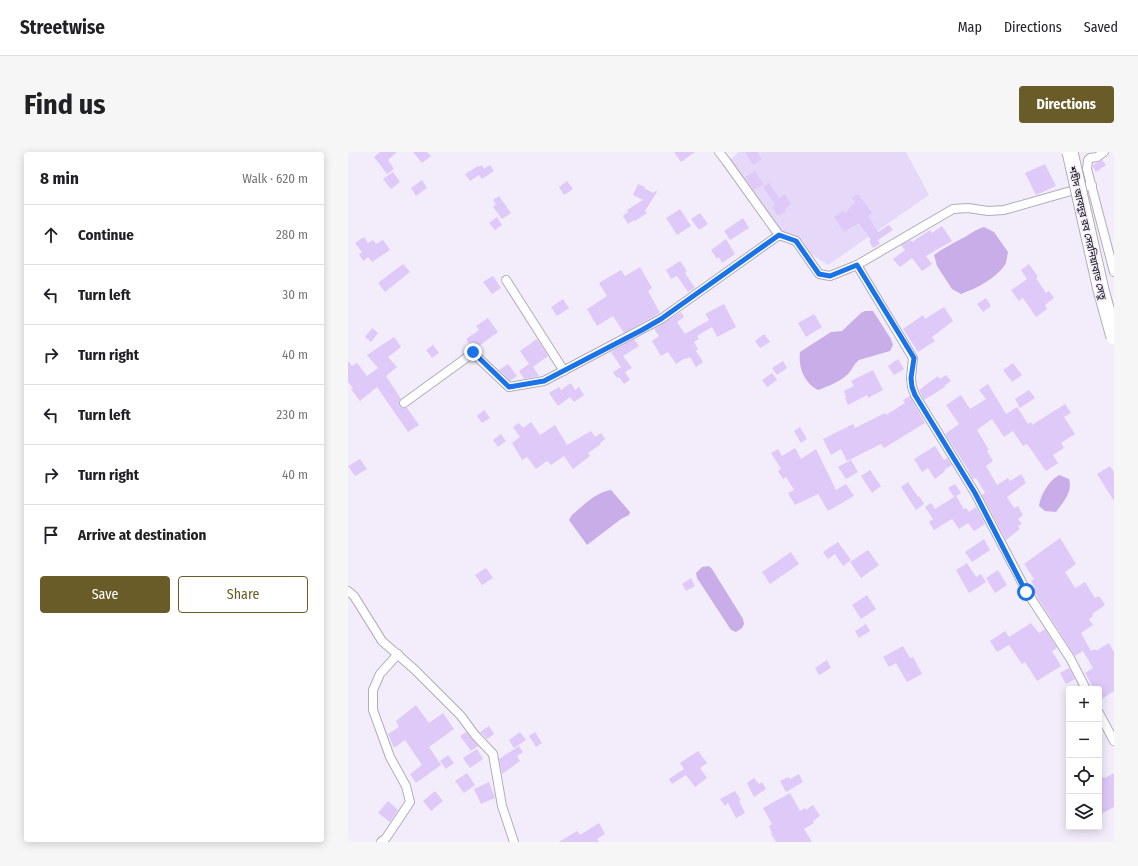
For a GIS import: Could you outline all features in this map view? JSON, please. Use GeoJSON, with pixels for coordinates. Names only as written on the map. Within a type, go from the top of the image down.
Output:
{"type":"FeatureCollection","features":[{"type":"Feature","properties":{"kind":"highway","name":"শহীদ আবদুর রব সেরনিয়াবাত সেতু"},"geometry":{"type":"LineString","coordinates":[[1070,152],[1101,290],[1114,337]]}},
{"type":"Feature","properties":{"kind":"street"},"geometry":{"type":"LineString","coordinates":[[719,152],[779,235],[796,241],[819,274],[830,276],[857,265],[953,209],[968,208],[988,211],[1004,210],[1092,185]]}},
{"type":"Feature","properties":{"kind":"street"},"geometry":{"type":"LineString","coordinates":[[1104,152],[1097,157],[1090,158],[1088,160],[1087,169],[1114,272]]}},
{"type":"Feature","properties":{"kind":"street"},"geometry":{"type":"LineString","coordinates":[[404,403],[473,352],[509,387],[544,381],[661,319],[779,235]]}},
{"type":"Feature","properties":{"kind":"street"},"geometry":{"type":"LineString","coordinates":[[857,265],[914,358],[911,378],[915,395],[975,493],[1026,592],[1070,658],[1084,686]]}},
{"type":"Feature","properties":{"kind":"street"},"geometry":{"type":"LineString","coordinates":[[506,280],[564,371]]}},
{"type":"Feature","properties":{"kind":"street"},"geometry":{"type":"LineString","coordinates":[[348,591],[354,596],[382,641],[414,669],[461,716],[475,735],[493,754],[502,806],[514,842]]}},
{"type":"Feature","properties":{"kind":"street"},"geometry":{"type":"LineString","coordinates":[[381,842],[386,838],[410,802],[406,786],[390,757],[373,710],[373,690],[380,674],[398,654]]}},
{"type":"Feature","properties":{"kind":"street"},"geometry":{"type":"LineString","coordinates":[[1102,719],[1114,741]]}},
{"type":"Feature","properties":{"kind":"shaded area"},"geometry":{"type":"Polygon","coordinates":[[[739,152],[906,152],[929,195],[828,265],[778,233],[729,161],[739,152]]]}},
{"type":"Feature","properties":{"kind":"shaded area"},"geometry":{"type":"Polygon","coordinates":[[[984,227],[994,232],[1008,252],[1006,263],[991,279],[961,294],[952,289],[937,266],[934,255],[974,231],[984,227]]]}},
{"type":"Feature","properties":{"kind":"shaded area"},"geometry":{"type":"Polygon","coordinates":[[[865,311],[873,311],[891,339],[893,345],[890,351],[859,360],[849,373],[839,381],[818,390],[813,387],[806,379],[801,369],[800,352],[831,332],[842,331],[865,311]]]}},
{"type":"Feature","properties":{"kind":"shaded area"},"geometry":{"type":"Polygon","coordinates":[[[1059,475],[1069,479],[1070,488],[1064,501],[1056,512],[1045,511],[1039,506],[1041,497],[1048,485],[1059,475]]]}},
{"type":"Feature","properties":{"kind":"shaded area"},"geometry":{"type":"Polygon","coordinates":[[[611,490],[630,512],[629,515],[621,519],[587,545],[569,520],[572,515],[590,500],[600,493],[611,490]]]}},
{"type":"Feature","properties":{"kind":"shaded area"},"geometry":{"type":"Polygon","coordinates":[[[709,566],[743,619],[744,624],[742,628],[736,632],[731,630],[697,578],[696,573],[702,567],[709,566]]]}},
{"type":"Feature","properties":{"kind":"building"},"geometry":{"type":"Polygon","coordinates":[[[380,152],[397,152],[388,160],[394,169],[387,174],[374,157],[380,152]]]}},
{"type":"Feature","properties":{"kind":"building"},"geometry":{"type":"Polygon","coordinates":[[[413,152],[427,152],[431,156],[422,163],[413,152]]]}},
{"type":"Feature","properties":{"kind":"building"},"geometry":{"type":"Polygon","coordinates":[[[674,152],[695,152],[681,162],[674,152]]]}},
{"type":"Feature","properties":{"kind":"building"},"geometry":{"type":"Polygon","coordinates":[[[745,152],[757,152],[762,159],[753,165],[745,152]]]}},
{"type":"Feature","properties":{"kind":"building"},"geometry":{"type":"Polygon","coordinates":[[[1102,160],[1106,165],[1096,172],[1093,165],[1102,160]]]}},
{"type":"Feature","properties":{"kind":"building"},"geometry":{"type":"Polygon","coordinates":[[[1045,164],[1056,186],[1036,195],[1025,173],[1045,164]]]}},
{"type":"Feature","properties":{"kind":"building"},"geometry":{"type":"Polygon","coordinates":[[[482,165],[484,169],[490,165],[494,171],[482,179],[479,175],[470,181],[465,174],[482,165]]]}},
{"type":"Feature","properties":{"kind":"building"},"geometry":{"type":"Polygon","coordinates":[[[755,171],[763,184],[754,190],[745,177],[755,171]]]}},
{"type":"Feature","properties":{"kind":"building"},"geometry":{"type":"Polygon","coordinates":[[[393,172],[400,182],[391,189],[383,179],[393,172]]]}},
{"type":"Feature","properties":{"kind":"building"},"geometry":{"type":"Polygon","coordinates":[[[422,180],[427,188],[416,196],[411,188],[422,180]]]}},
{"type":"Feature","properties":{"kind":"building"},"geometry":{"type":"Polygon","coordinates":[[[567,181],[573,189],[564,195],[559,187],[567,181]]]}},
{"type":"Feature","properties":{"kind":"building"},"geometry":{"type":"Polygon","coordinates":[[[769,183],[779,198],[785,194],[791,204],[785,209],[786,211],[778,216],[772,207],[775,205],[763,187],[769,183]]]}},
{"type":"Feature","properties":{"kind":"building"},"geometry":{"type":"Polygon","coordinates":[[[638,184],[653,193],[658,190],[645,211],[647,213],[628,224],[623,216],[628,212],[627,210],[643,200],[633,195],[638,184]]]}},
{"type":"Feature","properties":{"kind":"building"},"geometry":{"type":"Polygon","coordinates":[[[858,194],[872,213],[868,216],[878,232],[889,225],[893,230],[878,240],[880,244],[873,248],[869,241],[871,240],[859,223],[844,232],[834,217],[843,211],[845,213],[855,202],[852,198],[858,194]]]}},
{"type":"Feature","properties":{"kind":"building"},"geometry":{"type":"Polygon","coordinates":[[[499,196],[511,213],[502,219],[493,207],[496,204],[493,200],[499,196]]]}},
{"type":"Feature","properties":{"kind":"building"},"geometry":{"type":"Polygon","coordinates":[[[680,209],[691,226],[677,235],[666,218],[680,209]]]}},
{"type":"Feature","properties":{"kind":"building"},"geometry":{"type":"Polygon","coordinates":[[[700,213],[708,224],[699,230],[691,219],[700,213]]]}},
{"type":"Feature","properties":{"kind":"building"},"geometry":{"type":"Polygon","coordinates":[[[497,217],[502,225],[495,230],[489,223],[497,217]]]}},
{"type":"Feature","properties":{"kind":"building"},"geometry":{"type":"Polygon","coordinates":[[[743,218],[749,228],[730,240],[724,231],[743,218]]]}},
{"type":"Feature","properties":{"kind":"building"},"geometry":{"type":"Polygon","coordinates":[[[942,226],[952,241],[926,256],[932,264],[922,271],[912,258],[900,267],[893,259],[905,250],[901,245],[911,240],[912,242],[930,230],[932,233],[942,226]]]}},
{"type":"Feature","properties":{"kind":"building"},"geometry":{"type":"Polygon","coordinates":[[[364,237],[368,243],[373,240],[376,244],[383,240],[390,250],[372,262],[368,257],[363,261],[359,254],[362,252],[355,243],[364,237]]]}},
{"type":"Feature","properties":{"kind":"building"},"geometry":{"type":"Polygon","coordinates":[[[726,239],[735,254],[722,263],[719,257],[717,259],[711,250],[726,239]]]}},
{"type":"Feature","properties":{"kind":"building"},"geometry":{"type":"Polygon","coordinates":[[[680,261],[687,271],[685,273],[695,288],[688,292],[677,276],[671,279],[666,270],[680,261]]]}},
{"type":"Feature","properties":{"kind":"building"},"geometry":{"type":"Polygon","coordinates":[[[403,264],[410,272],[385,292],[378,283],[403,264]]]}},
{"type":"Feature","properties":{"kind":"building"},"geometry":{"type":"Polygon","coordinates":[[[1029,264],[1046,293],[1049,291],[1054,298],[1045,305],[1047,309],[1036,317],[1023,298],[1019,301],[1011,290],[1027,279],[1021,270],[1029,264]]]}},
{"type":"Feature","properties":{"kind":"building"},"geometry":{"type":"Polygon","coordinates":[[[640,267],[652,288],[648,291],[660,313],[624,333],[613,316],[597,326],[587,309],[607,296],[599,283],[621,270],[625,276],[640,267]]]}},
{"type":"Feature","properties":{"kind":"building"},"geometry":{"type":"Polygon","coordinates":[[[493,276],[501,288],[492,294],[483,282],[493,276]]]}},
{"type":"Feature","properties":{"kind":"building"},"geometry":{"type":"Polygon","coordinates":[[[986,298],[991,306],[983,312],[977,304],[986,298]]]}},
{"type":"Feature","properties":{"kind":"building"},"geometry":{"type":"Polygon","coordinates":[[[563,299],[569,308],[557,316],[551,307],[563,299]]]}},
{"type":"Feature","properties":{"kind":"building"},"geometry":{"type":"Polygon","coordinates":[[[724,304],[736,327],[717,337],[712,327],[697,336],[699,339],[694,342],[698,349],[696,351],[703,362],[696,367],[690,357],[685,358],[676,364],[668,352],[661,356],[652,341],[659,336],[654,329],[681,312],[684,317],[677,322],[685,334],[709,320],[705,314],[724,304]]]}},
{"type":"Feature","properties":{"kind":"building"},"geometry":{"type":"Polygon","coordinates":[[[944,307],[953,321],[932,337],[935,341],[918,352],[903,329],[923,315],[925,319],[944,307]]]}},
{"type":"Feature","properties":{"kind":"building"},"geometry":{"type":"Polygon","coordinates":[[[814,314],[822,327],[806,337],[798,323],[814,314]]]}},
{"type":"Feature","properties":{"kind":"building"},"geometry":{"type":"Polygon","coordinates":[[[488,318],[498,332],[476,348],[472,348],[466,339],[479,330],[476,326],[488,318]]]}},
{"type":"Feature","properties":{"kind":"building"},"geometry":{"type":"Polygon","coordinates":[[[372,328],[378,333],[371,342],[365,337],[372,328]]]}},
{"type":"Feature","properties":{"kind":"building"},"geometry":{"type":"Polygon","coordinates":[[[764,334],[770,342],[760,348],[755,341],[764,334]]]}},
{"type":"Feature","properties":{"kind":"building"},"geometry":{"type":"Polygon","coordinates":[[[394,337],[401,347],[388,357],[397,367],[386,376],[401,399],[399,401],[399,406],[402,408],[407,408],[419,425],[408,432],[377,387],[360,401],[351,389],[353,388],[348,382],[348,361],[352,366],[357,363],[367,376],[378,368],[367,355],[394,337]]]}},
{"type":"Feature","properties":{"kind":"building"},"geometry":{"type":"Polygon","coordinates":[[[537,339],[548,356],[533,367],[539,376],[524,379],[519,371],[529,364],[520,351],[537,339]]]}},
{"type":"Feature","properties":{"kind":"building"},"geometry":{"type":"Polygon","coordinates":[[[634,339],[639,346],[623,356],[632,368],[625,372],[630,380],[624,384],[613,372],[621,367],[611,352],[634,339]]]}},
{"type":"Feature","properties":{"kind":"building"},"geometry":{"type":"Polygon","coordinates":[[[433,345],[439,353],[432,358],[426,350],[433,345]]]}},
{"type":"Feature","properties":{"kind":"building"},"geometry":{"type":"Polygon","coordinates":[[[898,359],[904,369],[894,375],[888,366],[898,359]]]}},
{"type":"Feature","properties":{"kind":"building"},"geometry":{"type":"Polygon","coordinates":[[[783,361],[787,368],[777,375],[772,368],[783,361]]]}},
{"type":"Feature","properties":{"kind":"building"},"geometry":{"type":"Polygon","coordinates":[[[1013,363],[1022,375],[1012,382],[1003,370],[1013,363]]]}},
{"type":"Feature","properties":{"kind":"building"},"geometry":{"type":"Polygon","coordinates":[[[508,364],[517,376],[510,381],[499,370],[508,364]]]}},
{"type":"Feature","properties":{"kind":"building"},"geometry":{"type":"Polygon","coordinates":[[[873,370],[883,390],[868,398],[867,395],[848,405],[844,391],[854,386],[851,381],[873,370]]]}},
{"type":"Feature","properties":{"kind":"building"},"geometry":{"type":"Polygon","coordinates":[[[772,373],[777,380],[767,387],[762,380],[772,373]]]}},
{"type":"Feature","properties":{"kind":"building"},"geometry":{"type":"Polygon","coordinates":[[[946,375],[951,381],[944,386],[945,387],[924,400],[919,390],[938,376],[940,379],[946,375]]]}},
{"type":"Feature","properties":{"kind":"building"},"geometry":{"type":"Polygon","coordinates":[[[571,383],[575,390],[579,387],[584,395],[574,402],[570,397],[558,406],[549,393],[559,387],[561,390],[571,383]]]}},
{"type":"Feature","properties":{"kind":"building"},"geometry":{"type":"Polygon","coordinates":[[[988,384],[1006,414],[1017,407],[1028,424],[1031,422],[1032,425],[1065,404],[1071,413],[1064,417],[1075,434],[1061,443],[1064,448],[1053,455],[1058,463],[1046,471],[1027,444],[1023,446],[1013,431],[1004,437],[992,419],[977,430],[989,450],[987,451],[993,461],[986,466],[997,485],[1008,478],[1010,481],[1021,474],[1026,483],[1007,497],[1014,508],[1018,506],[1023,515],[1018,519],[1022,524],[1018,526],[1020,529],[1006,540],[982,495],[985,493],[976,478],[973,479],[945,434],[959,424],[946,405],[961,395],[970,409],[986,399],[979,390],[988,384]]]}},
{"type":"Feature","properties":{"kind":"building"},"geometry":{"type":"Polygon","coordinates":[[[1029,390],[1035,398],[1020,408],[1015,399],[1029,390]]]}},
{"type":"Feature","properties":{"kind":"building"},"geometry":{"type":"Polygon","coordinates":[[[910,396],[925,423],[884,448],[881,444],[847,461],[841,449],[831,455],[823,439],[853,424],[855,428],[885,413],[886,415],[905,403],[903,400],[910,396]]]}},
{"type":"Feature","properties":{"kind":"building"},"geometry":{"type":"Polygon","coordinates":[[[484,410],[490,418],[482,423],[477,416],[484,410]]]}},
{"type":"Feature","properties":{"kind":"building"},"geometry":{"type":"Polygon","coordinates":[[[531,422],[540,435],[555,425],[567,445],[591,431],[595,437],[601,433],[605,439],[600,443],[601,444],[588,453],[590,456],[573,469],[564,456],[551,465],[547,461],[536,469],[527,457],[522,460],[512,443],[520,437],[513,427],[519,423],[523,428],[531,422]]]}},
{"type":"Feature","properties":{"kind":"building"},"geometry":{"type":"Polygon","coordinates":[[[800,427],[807,439],[801,443],[794,431],[800,427]]]}},
{"type":"Feature","properties":{"kind":"building"},"geometry":{"type":"Polygon","coordinates":[[[501,434],[506,441],[498,447],[493,440],[501,434]]]}},
{"type":"Feature","properties":{"kind":"building"},"geometry":{"type":"Polygon","coordinates":[[[935,446],[944,460],[947,458],[952,465],[944,470],[945,471],[935,479],[928,468],[922,472],[914,459],[935,446]]]}},
{"type":"Feature","properties":{"kind":"building"},"geometry":{"type":"Polygon","coordinates":[[[795,448],[801,459],[816,449],[836,490],[846,484],[854,496],[828,511],[818,494],[795,505],[788,493],[794,490],[786,477],[783,479],[778,471],[781,469],[771,453],[778,449],[782,456],[795,448]]]}},
{"type":"Feature","properties":{"kind":"building"},"geometry":{"type":"Polygon","coordinates":[[[360,459],[367,469],[355,476],[348,466],[360,459]]]}},
{"type":"Feature","properties":{"kind":"building"},"geometry":{"type":"Polygon","coordinates":[[[851,460],[858,472],[846,479],[838,467],[851,460]]]}},
{"type":"Feature","properties":{"kind":"building"},"geometry":{"type":"Polygon","coordinates":[[[1110,466],[1114,472],[1114,501],[1097,474],[1110,466]]]}},
{"type":"Feature","properties":{"kind":"building"},"geometry":{"type":"Polygon","coordinates":[[[870,470],[881,486],[872,493],[861,476],[870,470]]]}},
{"type":"Feature","properties":{"kind":"building"},"geometry":{"type":"Polygon","coordinates":[[[908,482],[924,504],[916,510],[901,487],[908,482]]]}},
{"type":"Feature","properties":{"kind":"building"},"geometry":{"type":"Polygon","coordinates":[[[955,484],[961,493],[956,496],[964,509],[966,508],[969,512],[976,507],[985,524],[974,531],[968,523],[959,529],[952,519],[934,530],[929,522],[933,519],[925,507],[931,503],[935,509],[954,497],[948,488],[955,484]]]}},
{"type":"Feature","properties":{"kind":"building"},"geometry":{"type":"Polygon","coordinates":[[[1060,538],[1076,564],[1065,572],[1075,588],[1085,582],[1095,598],[1099,596],[1105,605],[1092,614],[1093,616],[1089,619],[1093,625],[1081,633],[1091,651],[1095,649],[1096,651],[1109,643],[1114,652],[1114,691],[1102,699],[1102,686],[1092,686],[1085,673],[1093,668],[1083,651],[1075,656],[1032,589],[1035,588],[1031,581],[1034,579],[1024,564],[1060,538]]]}},
{"type":"Feature","properties":{"kind":"building"},"geometry":{"type":"Polygon","coordinates":[[[984,539],[990,550],[972,562],[965,552],[984,539]]]}},
{"type":"Feature","properties":{"kind":"building"},"geometry":{"type":"Polygon","coordinates":[[[838,542],[851,560],[843,566],[835,554],[828,559],[823,552],[838,542]]]}},
{"type":"Feature","properties":{"kind":"building"},"geometry":{"type":"Polygon","coordinates":[[[868,550],[879,565],[861,578],[850,562],[868,550]]]}},
{"type":"Feature","properties":{"kind":"building"},"geometry":{"type":"Polygon","coordinates":[[[791,552],[799,564],[770,584],[762,572],[791,552]]]}},
{"type":"Feature","properties":{"kind":"building"},"geometry":{"type":"Polygon","coordinates":[[[967,563],[976,577],[981,574],[986,582],[969,593],[956,570],[967,563]]]}},
{"type":"Feature","properties":{"kind":"building"},"geometry":{"type":"Polygon","coordinates":[[[486,568],[493,578],[482,585],[475,575],[486,568]]]}},
{"type":"Feature","properties":{"kind":"building"},"geometry":{"type":"Polygon","coordinates":[[[998,570],[1007,585],[995,593],[986,578],[998,570]]]}},
{"type":"Feature","properties":{"kind":"building"},"geometry":{"type":"Polygon","coordinates":[[[691,578],[695,586],[686,591],[682,584],[691,578]]]}},
{"type":"Feature","properties":{"kind":"building"},"geometry":{"type":"Polygon","coordinates":[[[867,595],[876,609],[861,619],[852,605],[867,595]]]}},
{"type":"Feature","properties":{"kind":"building"},"geometry":{"type":"Polygon","coordinates":[[[1031,623],[1039,633],[1045,629],[1057,648],[1052,651],[1061,666],[1037,681],[1025,662],[1022,664],[1009,645],[997,652],[990,641],[1005,631],[1009,637],[1031,623]]]}},
{"type":"Feature","properties":{"kind":"building"},"geometry":{"type":"Polygon","coordinates":[[[866,624],[870,631],[859,638],[855,631],[866,624]]]}},
{"type":"Feature","properties":{"kind":"building"},"geometry":{"type":"Polygon","coordinates":[[[903,646],[910,658],[913,657],[922,674],[907,682],[896,663],[889,667],[883,657],[903,646]]]}},
{"type":"Feature","properties":{"kind":"building"},"geometry":{"type":"Polygon","coordinates":[[[827,660],[831,668],[819,675],[815,668],[827,660]]]}},
{"type":"Feature","properties":{"kind":"building"},"geometry":{"type":"Polygon","coordinates":[[[1069,668],[1075,679],[1066,684],[1060,673],[1069,668]]]}},
{"type":"Feature","properties":{"kind":"building"},"geometry":{"type":"Polygon","coordinates":[[[416,705],[429,723],[443,713],[454,729],[429,747],[441,765],[416,783],[410,774],[422,765],[405,740],[394,748],[388,734],[399,727],[396,721],[416,705]]]}},
{"type":"Feature","properties":{"kind":"building"},"geometry":{"type":"Polygon","coordinates":[[[489,726],[494,734],[487,739],[480,732],[489,726]]]}},
{"type":"Feature","properties":{"kind":"building"},"geometry":{"type":"Polygon","coordinates":[[[466,732],[478,746],[471,751],[460,736],[466,732]]]}},
{"type":"Feature","properties":{"kind":"building"},"geometry":{"type":"Polygon","coordinates":[[[520,732],[526,740],[514,748],[509,740],[520,732]]]}},
{"type":"Feature","properties":{"kind":"building"},"geometry":{"type":"Polygon","coordinates":[[[535,732],[542,743],[536,747],[529,736],[535,732]]]}},
{"type":"Feature","properties":{"kind":"building"},"geometry":{"type":"Polygon","coordinates":[[[519,746],[523,752],[517,756],[520,761],[502,774],[499,759],[519,746]]]}},
{"type":"Feature","properties":{"kind":"building"},"geometry":{"type":"Polygon","coordinates":[[[477,749],[483,759],[470,768],[463,758],[477,749]]]}},
{"type":"Feature","properties":{"kind":"building"},"geometry":{"type":"Polygon","coordinates":[[[698,751],[707,763],[700,768],[707,778],[695,787],[686,775],[672,784],[669,779],[684,769],[680,763],[698,751]]]}},
{"type":"Feature","properties":{"kind":"building"},"geometry":{"type":"Polygon","coordinates":[[[448,755],[454,763],[446,769],[440,761],[448,755]]]}},
{"type":"Feature","properties":{"kind":"building"},"geometry":{"type":"Polygon","coordinates":[[[467,773],[475,785],[464,793],[455,781],[467,773]]]}},
{"type":"Feature","properties":{"kind":"building"},"geometry":{"type":"Polygon","coordinates":[[[1114,773],[1114,807],[1102,813],[1102,778],[1105,778],[1114,773]]]}},
{"type":"Feature","properties":{"kind":"building"},"geometry":{"type":"Polygon","coordinates":[[[799,774],[803,782],[786,792],[780,781],[789,777],[790,779],[799,774]]]}},
{"type":"Feature","properties":{"kind":"building"},"geometry":{"type":"Polygon","coordinates":[[[754,778],[759,784],[762,782],[766,789],[754,797],[747,783],[754,778]]]}},
{"type":"Feature","properties":{"kind":"building"},"geometry":{"type":"Polygon","coordinates":[[[489,782],[495,798],[481,804],[474,789],[489,782]]]}},
{"type":"Feature","properties":{"kind":"building"},"geometry":{"type":"Polygon","coordinates":[[[435,791],[443,801],[431,811],[423,801],[435,791]]]}},
{"type":"Feature","properties":{"kind":"building"},"geometry":{"type":"Polygon","coordinates":[[[735,791],[741,800],[739,801],[745,813],[736,818],[728,803],[725,806],[720,799],[735,791]]]}},
{"type":"Feature","properties":{"kind":"building"},"geometry":{"type":"Polygon","coordinates":[[[790,793],[800,811],[805,808],[806,810],[813,805],[820,816],[813,821],[814,823],[804,829],[812,842],[776,842],[771,834],[772,833],[769,826],[772,824],[763,808],[790,793]]]}},
{"type":"Feature","properties":{"kind":"building"},"geometry":{"type":"Polygon","coordinates":[[[388,801],[398,810],[390,822],[378,813],[388,801]]]}},
{"type":"Feature","properties":{"kind":"building"},"geometry":{"type":"Polygon","coordinates":[[[599,823],[605,834],[597,839],[599,842],[559,842],[577,831],[580,835],[599,823]]]}},
{"type":"Feature","properties":{"kind":"route"},"geometry":{"type":"LineString","coordinates":[[473,352],[509,387],[544,381],[661,319],[779,235],[796,241],[819,274],[830,276],[857,265],[914,358],[911,378],[915,395],[975,493],[1026,592]]}}]}
